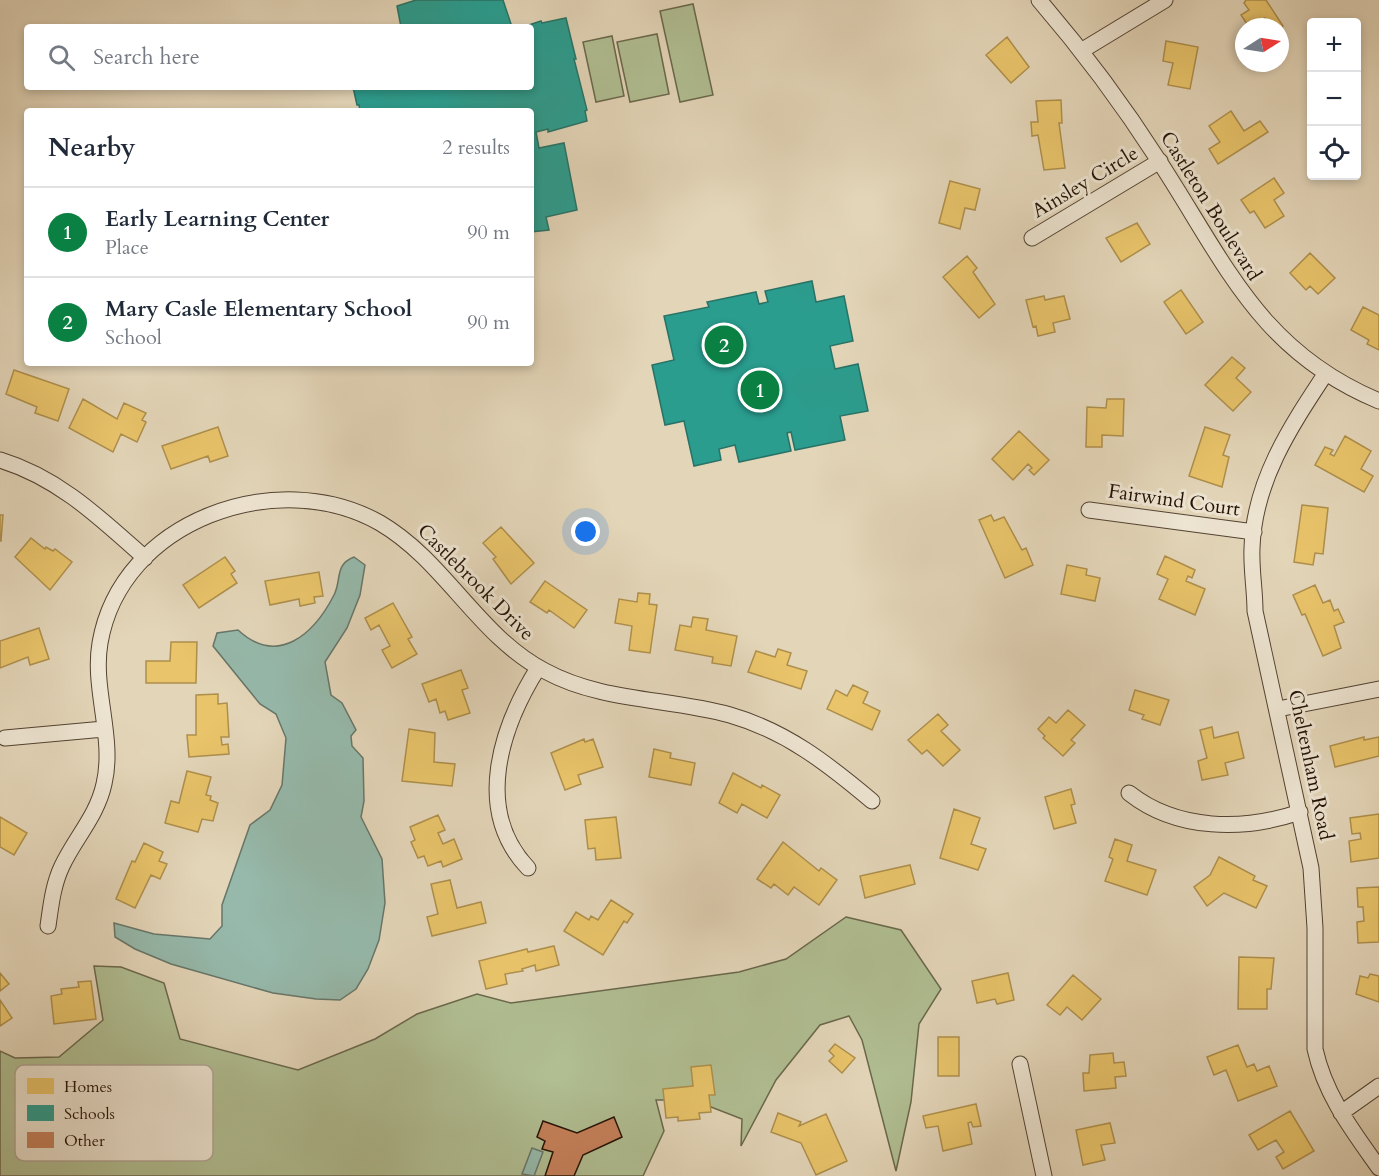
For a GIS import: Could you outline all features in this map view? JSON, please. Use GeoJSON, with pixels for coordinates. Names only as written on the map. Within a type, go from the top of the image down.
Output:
{"type":"FeatureCollection","features":[{"type":"Feature","properties":{"kind":"street","name":"Castleton Boulevard"},"geometry":{"type":"LineString","coordinates":[[1039,0],[1081,51],[1160,161],[1242,295],[1281,337],[1326,373],[1379,401]]}},
{"type":"Feature","properties":{"kind":"street"},"geometry":{"type":"LineString","coordinates":[[1081,51],[1164,0]]}},
{"type":"Feature","properties":{"kind":"street","name":"Ainsley Circle"},"geometry":{"type":"LineString","coordinates":[[1032,238],[1160,161]]}},
{"type":"Feature","properties":{"kind":"street","name":"Cheltenham Road"},"geometry":{"type":"LineString","coordinates":[[1326,373],[1273,460],[1260,499],[1251,564],[1255,612],[1300,812],[1313,884],[1315,1049],[1329,1093],[1379,1168]]}},
{"type":"Feature","properties":{"kind":"street"},"geometry":{"type":"LineString","coordinates":[[0,459],[33,472],[74,496],[145,558]]}},
{"type":"Feature","properties":{"kind":"street","name":"Castlebrook Drive"},"geometry":{"type":"LineString","coordinates":[[48,926],[49,907],[62,866],[93,815],[104,786],[107,763],[99,660],[103,629],[123,585],[145,558],[174,534],[196,521],[240,504],[288,499],[336,506],[381,524],[408,542],[500,639],[538,668],[585,688],[706,710],[766,727],[814,754],[872,801]]}},
{"type":"Feature","properties":{"kind":"street","name":"Fairwind Court"},"geometry":{"type":"LineString","coordinates":[[1089,510],[1254,532]]}},
{"type":"Feature","properties":{"kind":"street"},"geometry":{"type":"LineString","coordinates":[[528,868],[508,840],[499,814],[498,770],[508,724],[538,668]]}},
{"type":"Feature","properties":{"kind":"street"},"geometry":{"type":"LineString","coordinates":[[1278,709],[1379,689]]}},
{"type":"Feature","properties":{"kind":"street"},"geometry":{"type":"LineString","coordinates":[[5,738],[104,729]]}},
{"type":"Feature","properties":{"kind":"street"},"geometry":{"type":"LineString","coordinates":[[1129,793],[1171,816],[1204,823],[1251,823],[1300,812]]}},
{"type":"Feature","properties":{"kind":"street"},"geometry":{"type":"LineString","coordinates":[[1020,1064],[1044,1176]]}},
{"type":"Feature","properties":{"kind":"street"},"geometry":{"type":"LineString","coordinates":[[1341,1113],[1379,1086]]}},
{"type":"Feature","properties":{"kind":"shaded area"},"geometry":{"type":"Polygon","coordinates":[[[693,4],[713,95],[680,102],[660,11],[693,4]]]}},
{"type":"Feature","properties":{"kind":"shaded area"},"geometry":{"type":"Polygon","coordinates":[[[657,34],[669,94],[630,102],[617,42],[657,34]]]}},
{"type":"Feature","properties":{"kind":"shaded area"},"geometry":{"type":"Polygon","coordinates":[[[612,36],[624,96],[596,102],[583,42],[612,36]]]}},
{"type":"Feature","properties":{"kind":"shaded area"},"geometry":{"type":"Polygon","coordinates":[[[354,557],[365,565],[360,595],[347,628],[325,662],[331,695],[342,703],[356,730],[351,736],[352,746],[363,758],[364,801],[361,817],[382,859],[385,903],[379,940],[368,969],[356,989],[340,1000],[316,999],[273,993],[171,964],[135,949],[115,937],[114,923],[154,934],[210,939],[222,926],[222,905],[250,825],[270,810],[282,785],[286,738],[276,714],[260,704],[213,646],[217,633],[238,630],[253,641],[267,646],[294,641],[316,622],[326,609],[334,595],[341,568],[354,557]]]}},
{"type":"Feature","properties":{"kind":"shaded area"},"geometry":{"type":"Polygon","coordinates":[[[846,917],[901,930],[941,989],[919,1024],[911,1102],[896,1171],[862,1040],[849,1016],[820,1025],[776,1080],[741,1146],[742,1119],[693,1100],[656,1100],[664,1131],[643,1176],[0,1176],[0,1051],[15,1058],[59,1057],[103,1020],[94,966],[121,967],[164,983],[180,1039],[298,1070],[375,1039],[417,1014],[477,994],[511,1003],[739,972],[786,959],[846,917]]]}},
{"type":"Feature","properties":{"kind":"shaded area"},"geometry":{"type":"Polygon","coordinates":[[[532,1148],[543,1152],[534,1176],[522,1174],[532,1148]]]}},
{"type":"Feature","properties":{"kind":"building: Homes"},"geometry":{"type":"Polygon","coordinates":[[[1246,0],[1266,0],[1278,18],[1243,18],[1241,15],[1249,10],[1244,3],[1246,0]]]}},
{"type":"Feature","properties":{"kind":"building: Homes"},"geometry":{"type":"Polygon","coordinates":[[[1007,37],[1029,67],[1011,83],[986,55],[1007,37]]]}},
{"type":"Feature","properties":{"kind":"building: Homes"},"geometry":{"type":"Polygon","coordinates":[[[1166,41],[1198,47],[1190,89],[1168,85],[1173,63],[1163,61],[1166,41]]]}},
{"type":"Feature","properties":{"kind":"building: Homes"},"geometry":{"type":"Polygon","coordinates":[[[1061,100],[1062,123],[1059,123],[1065,168],[1044,170],[1038,135],[1032,136],[1031,122],[1038,122],[1036,101],[1061,100]]]}},
{"type":"Feature","properties":{"kind":"building: Homes"},"geometry":{"type":"Polygon","coordinates":[[[1231,111],[1244,131],[1260,121],[1268,132],[1218,164],[1209,149],[1220,142],[1209,126],[1231,111]]]}},
{"type":"Feature","properties":{"kind":"building: Homes"},"geometry":{"type":"Polygon","coordinates":[[[1274,178],[1284,193],[1274,200],[1284,216],[1265,228],[1254,211],[1250,213],[1241,200],[1274,178]]]}},
{"type":"Feature","properties":{"kind":"building: Homes"},"geometry":{"type":"Polygon","coordinates":[[[950,181],[980,189],[975,210],[965,208],[960,229],[939,223],[950,181]]]}},
{"type":"Feature","properties":{"kind":"building: Homes"},"geometry":{"type":"Polygon","coordinates":[[[1137,223],[1150,244],[1121,262],[1106,238],[1137,223]]]}},
{"type":"Feature","properties":{"kind":"building: Homes"},"geometry":{"type":"Polygon","coordinates":[[[1310,253],[1335,278],[1318,294],[1310,286],[1306,290],[1290,273],[1310,253]]]}},
{"type":"Feature","properties":{"kind":"building: Homes"},"geometry":{"type":"Polygon","coordinates":[[[967,256],[977,268],[973,272],[995,304],[979,318],[943,277],[967,256]]]}},
{"type":"Feature","properties":{"kind":"building: Homes"},"geometry":{"type":"Polygon","coordinates":[[[1181,290],[1203,322],[1186,334],[1164,302],[1181,290]]]}},
{"type":"Feature","properties":{"kind":"building: Homes"},"geometry":{"type":"Polygon","coordinates":[[[1044,296],[1045,300],[1064,296],[1070,319],[1053,323],[1055,332],[1038,336],[1036,326],[1033,327],[1026,300],[1044,296]]]}},
{"type":"Feature","properties":{"kind":"building: Homes"},"geometry":{"type":"Polygon","coordinates":[[[1363,307],[1379,315],[1379,350],[1367,344],[1369,340],[1351,330],[1363,307]]]}},
{"type":"Feature","properties":{"kind":"building: Homes"},"geometry":{"type":"Polygon","coordinates":[[[1232,357],[1245,368],[1236,378],[1251,392],[1233,411],[1205,385],[1232,357]]]}},
{"type":"Feature","properties":{"kind":"building: Homes"},"geometry":{"type":"Polygon","coordinates":[[[14,370],[69,389],[58,421],[35,413],[37,407],[6,394],[14,370]]]}},
{"type":"Feature","properties":{"kind":"building: Homes"},"geometry":{"type":"Polygon","coordinates":[[[83,399],[117,419],[124,403],[146,413],[142,420],[146,422],[137,442],[121,434],[113,452],[69,428],[83,399]]]}},
{"type":"Feature","properties":{"kind":"building: Homes"},"geometry":{"type":"Polygon","coordinates":[[[1107,399],[1124,399],[1123,436],[1102,435],[1102,447],[1086,447],[1087,407],[1106,408],[1107,399]]]}},
{"type":"Feature","properties":{"kind":"building: Homes"},"geometry":{"type":"Polygon","coordinates":[[[218,427],[228,456],[210,462],[208,456],[171,469],[162,446],[218,427]]]}},
{"type":"Feature","properties":{"kind":"building: Homes"},"geometry":{"type":"Polygon","coordinates":[[[1205,427],[1230,435],[1223,455],[1229,457],[1222,487],[1189,476],[1205,427]]]}},
{"type":"Feature","properties":{"kind":"building: Homes"},"geometry":{"type":"Polygon","coordinates":[[[1019,431],[1049,460],[1034,475],[1029,470],[1032,468],[1028,464],[1013,480],[992,459],[1019,431]]]}},
{"type":"Feature","properties":{"kind":"building: Homes"},"geometry":{"type":"Polygon","coordinates":[[[1345,436],[1371,451],[1361,469],[1373,476],[1364,492],[1315,465],[1325,447],[1333,450],[1330,454],[1334,456],[1345,436]]]}},
{"type":"Feature","properties":{"kind":"building: Homes"},"geometry":{"type":"Polygon","coordinates":[[[1302,505],[1328,508],[1323,554],[1315,553],[1313,565],[1294,562],[1302,505]]]}},
{"type":"Feature","properties":{"kind":"building: Homes"},"geometry":{"type":"Polygon","coordinates":[[[0,515],[3,515],[1,541],[0,541],[0,515]]]}},
{"type":"Feature","properties":{"kind":"building: Homes"},"geometry":{"type":"Polygon","coordinates":[[[991,515],[994,521],[1004,517],[1022,550],[1026,548],[1033,565],[1005,578],[979,520],[991,515]]]}},
{"type":"Feature","properties":{"kind":"building: Homes"},"geometry":{"type":"Polygon","coordinates":[[[501,527],[534,563],[511,584],[493,559],[496,557],[483,543],[501,527]]]}},
{"type":"Feature","properties":{"kind":"building: Homes"},"geometry":{"type":"Polygon","coordinates":[[[31,538],[45,549],[46,547],[53,551],[55,549],[72,562],[50,590],[15,557],[31,538]]]}},
{"type":"Feature","properties":{"kind":"building: Homes"},"geometry":{"type":"Polygon","coordinates":[[[1165,556],[1195,570],[1192,578],[1188,576],[1186,581],[1205,589],[1195,615],[1159,599],[1168,579],[1157,574],[1165,556]]]}},
{"type":"Feature","properties":{"kind":"building: Homes"},"geometry":{"type":"Polygon","coordinates":[[[225,557],[235,571],[231,574],[237,583],[199,608],[183,585],[225,557]]]}},
{"type":"Feature","properties":{"kind":"building: Homes"},"geometry":{"type":"Polygon","coordinates":[[[1067,565],[1087,569],[1086,575],[1100,578],[1095,601],[1061,594],[1067,565]]]}},
{"type":"Feature","properties":{"kind":"building: Homes"},"geometry":{"type":"Polygon","coordinates":[[[319,572],[323,596],[314,597],[315,603],[300,606],[299,599],[270,605],[265,581],[319,572]]]}},
{"type":"Feature","properties":{"kind":"building: Homes"},"geometry":{"type":"Polygon","coordinates":[[[545,581],[587,610],[574,628],[549,610],[547,613],[530,602],[545,581]]]}},
{"type":"Feature","properties":{"kind":"building: Homes"},"geometry":{"type":"Polygon","coordinates":[[[1315,585],[1323,603],[1330,600],[1334,611],[1338,609],[1344,622],[1334,626],[1341,648],[1323,656],[1305,614],[1302,615],[1293,595],[1315,585]]]}},
{"type":"Feature","properties":{"kind":"building: Homes"},"geometry":{"type":"Polygon","coordinates":[[[638,593],[650,594],[649,604],[657,605],[650,653],[629,650],[632,626],[615,623],[619,599],[637,602],[638,593]]]}},
{"type":"Feature","properties":{"kind":"building: Homes"},"geometry":{"type":"Polygon","coordinates":[[[393,603],[412,637],[408,639],[417,654],[392,668],[382,650],[390,646],[379,625],[371,630],[365,618],[393,603]]]}},
{"type":"Feature","properties":{"kind":"building: Homes"},"geometry":{"type":"Polygon","coordinates":[[[693,617],[708,619],[706,630],[737,636],[731,666],[712,663],[713,657],[675,650],[680,625],[691,627],[693,617]]]}},
{"type":"Feature","properties":{"kind":"building: Homes"},"geometry":{"type":"Polygon","coordinates":[[[39,628],[49,659],[30,665],[28,657],[0,668],[0,641],[39,628]]]}},
{"type":"Feature","properties":{"kind":"building: Homes"},"geometry":{"type":"Polygon","coordinates":[[[171,642],[197,642],[196,683],[146,683],[146,661],[170,661],[171,642]]]}},
{"type":"Feature","properties":{"kind":"building: Homes"},"geometry":{"type":"Polygon","coordinates":[[[778,649],[791,653],[787,665],[807,671],[801,689],[748,672],[756,651],[775,657],[778,649]]]}},
{"type":"Feature","properties":{"kind":"building: Homes"},"geometry":{"type":"Polygon","coordinates":[[[461,670],[468,688],[462,690],[470,713],[448,720],[445,711],[440,713],[436,699],[429,702],[422,684],[461,670]]]}},
{"type":"Feature","properties":{"kind":"building: Homes"},"geometry":{"type":"Polygon","coordinates":[[[853,685],[868,692],[863,703],[880,711],[872,730],[827,709],[836,690],[847,696],[853,685]]]}},
{"type":"Feature","properties":{"kind":"building: Homes"},"geometry":{"type":"Polygon","coordinates":[[[1135,690],[1169,700],[1160,725],[1142,719],[1144,715],[1129,710],[1135,690]]]}},
{"type":"Feature","properties":{"kind":"building: Homes"},"geometry":{"type":"Polygon","coordinates":[[[218,694],[218,704],[227,703],[229,737],[221,737],[222,745],[228,744],[229,754],[189,757],[187,735],[196,735],[196,695],[218,694]]]}},
{"type":"Feature","properties":{"kind":"building: Homes"},"geometry":{"type":"Polygon","coordinates":[[[1068,710],[1085,725],[1071,740],[1075,743],[1063,756],[1043,738],[1045,736],[1038,729],[1049,717],[1056,723],[1068,710]]]}},
{"type":"Feature","properties":{"kind":"building: Homes"},"geometry":{"type":"Polygon","coordinates":[[[938,714],[948,725],[941,731],[960,750],[943,766],[927,750],[922,754],[908,740],[938,714]]]}},
{"type":"Feature","properties":{"kind":"building: Homes"},"geometry":{"type":"Polygon","coordinates":[[[1212,727],[1214,738],[1238,732],[1244,758],[1225,763],[1228,775],[1202,780],[1198,761],[1207,758],[1200,730],[1212,727]]]}},
{"type":"Feature","properties":{"kind":"building: Homes"},"geometry":{"type":"Polygon","coordinates":[[[409,729],[435,733],[434,762],[455,764],[452,786],[402,781],[409,729]]]}},
{"type":"Feature","properties":{"kind":"building: Homes"},"geometry":{"type":"Polygon","coordinates":[[[1364,737],[1364,740],[1379,737],[1379,756],[1335,767],[1330,746],[1364,737]]]}},
{"type":"Feature","properties":{"kind":"building: Homes"},"geometry":{"type":"Polygon","coordinates":[[[584,739],[585,742],[593,739],[603,767],[578,775],[581,784],[565,790],[551,753],[584,739]]]}},
{"type":"Feature","properties":{"kind":"building: Homes"},"geometry":{"type":"Polygon","coordinates":[[[654,749],[671,753],[670,758],[695,763],[691,785],[649,777],[654,749]]]}},
{"type":"Feature","properties":{"kind":"building: Homes"},"geometry":{"type":"Polygon","coordinates":[[[187,771],[211,777],[206,795],[211,796],[210,800],[218,803],[213,821],[202,819],[198,832],[165,823],[171,801],[179,803],[187,771]]]}},
{"type":"Feature","properties":{"kind":"building: Homes"},"geometry":{"type":"Polygon","coordinates":[[[733,773],[780,795],[767,818],[742,804],[737,813],[719,803],[733,773]]]}},
{"type":"Feature","properties":{"kind":"building: Homes"},"geometry":{"type":"Polygon","coordinates":[[[1071,789],[1075,804],[1071,805],[1076,823],[1054,829],[1045,797],[1071,789]]]}},
{"type":"Feature","properties":{"kind":"building: Homes"},"geometry":{"type":"Polygon","coordinates":[[[954,809],[980,818],[971,844],[986,849],[978,870],[940,858],[954,809]]]}},
{"type":"Feature","properties":{"kind":"building: Homes"},"geometry":{"type":"Polygon","coordinates":[[[1379,814],[1379,858],[1351,862],[1349,841],[1361,839],[1360,833],[1352,834],[1350,818],[1379,814]]]}},
{"type":"Feature","properties":{"kind":"building: Homes"},"geometry":{"type":"Polygon","coordinates":[[[438,815],[445,830],[438,833],[443,844],[454,839],[462,859],[443,867],[441,861],[428,866],[424,856],[418,858],[411,842],[415,840],[410,827],[438,815]]]}},
{"type":"Feature","properties":{"kind":"building: Homes"},"geometry":{"type":"Polygon","coordinates":[[[0,817],[27,833],[14,855],[0,847],[0,817]]]}},
{"type":"Feature","properties":{"kind":"building: Homes"},"geometry":{"type":"Polygon","coordinates":[[[616,817],[621,858],[596,860],[595,848],[588,849],[585,820],[616,817]]]}},
{"type":"Feature","properties":{"kind":"building: Homes"},"geometry":{"type":"Polygon","coordinates":[[[1115,839],[1132,845],[1127,861],[1156,870],[1147,895],[1105,881],[1113,859],[1109,857],[1115,839]]]}},
{"type":"Feature","properties":{"kind":"building: Homes"},"geometry":{"type":"Polygon","coordinates":[[[783,842],[819,871],[821,868],[837,880],[819,905],[794,887],[788,895],[774,884],[771,888],[757,879],[783,842]]]}},
{"type":"Feature","properties":{"kind":"building: Homes"},"geometry":{"type":"Polygon","coordinates":[[[144,843],[163,852],[159,861],[167,864],[160,879],[151,875],[135,908],[116,899],[132,861],[135,862],[144,843]]]}},
{"type":"Feature","properties":{"kind":"building: Homes"},"geometry":{"type":"Polygon","coordinates":[[[1219,857],[1255,876],[1253,880],[1267,886],[1256,908],[1224,893],[1207,906],[1194,887],[1210,875],[1219,857]]]}},
{"type":"Feature","properties":{"kind":"building: Homes"},"geometry":{"type":"Polygon","coordinates":[[[910,865],[915,884],[865,898],[860,876],[910,865]]]}},
{"type":"Feature","properties":{"kind":"building: Homes"},"geometry":{"type":"Polygon","coordinates":[[[450,880],[457,908],[481,902],[486,923],[432,936],[427,917],[438,914],[431,884],[450,880]]]}},
{"type":"Feature","properties":{"kind":"building: Homes"},"geometry":{"type":"Polygon","coordinates":[[[1379,887],[1379,942],[1358,943],[1357,922],[1364,921],[1363,907],[1358,907],[1357,888],[1379,887]]]}},
{"type":"Feature","properties":{"kind":"building: Homes"},"geometry":{"type":"Polygon","coordinates":[[[611,900],[633,914],[627,923],[624,921],[603,955],[564,931],[576,912],[589,920],[591,916],[598,920],[611,900]]]}},
{"type":"Feature","properties":{"kind":"building: Homes"},"geometry":{"type":"Polygon","coordinates":[[[554,946],[559,965],[536,971],[535,965],[522,969],[523,971],[505,974],[507,984],[486,989],[479,961],[527,949],[528,952],[554,946]]]}},
{"type":"Feature","properties":{"kind":"building: Homes"},"geometry":{"type":"Polygon","coordinates":[[[1239,957],[1274,958],[1271,989],[1267,989],[1267,1009],[1238,1009],[1239,957]]]}},
{"type":"Feature","properties":{"kind":"building: Homes"},"geometry":{"type":"Polygon","coordinates":[[[0,973],[9,984],[0,991],[0,973]]]}},
{"type":"Feature","properties":{"kind":"building: Homes"},"geometry":{"type":"Polygon","coordinates":[[[1008,973],[1014,1000],[997,1004],[995,999],[977,1003],[972,981],[1008,973]]]}},
{"type":"Feature","properties":{"kind":"building: Homes"},"geometry":{"type":"Polygon","coordinates":[[[1370,974],[1379,976],[1379,1002],[1356,994],[1360,976],[1368,978],[1370,974]]]}},
{"type":"Feature","properties":{"kind":"building: Homes"},"geometry":{"type":"Polygon","coordinates":[[[1073,975],[1101,999],[1082,1020],[1067,1007],[1060,1015],[1047,1005],[1073,975]]]}},
{"type":"Feature","properties":{"kind":"building: Homes"},"geometry":{"type":"Polygon","coordinates":[[[91,981],[96,1019],[54,1024],[51,996],[62,994],[61,989],[79,987],[78,982],[91,981]]]}},
{"type":"Feature","properties":{"kind":"building: Homes"},"geometry":{"type":"Polygon","coordinates":[[[0,1000],[12,1018],[0,1026],[0,1000]]]}},
{"type":"Feature","properties":{"kind":"building: Homes"},"geometry":{"type":"Polygon","coordinates":[[[938,1037],[959,1037],[959,1076],[938,1076],[938,1037]]]}},
{"type":"Feature","properties":{"kind":"building: Homes"},"geometry":{"type":"Polygon","coordinates":[[[835,1044],[855,1058],[842,1073],[829,1061],[834,1056],[829,1051],[835,1044]]]}},
{"type":"Feature","properties":{"kind":"building: Homes"},"geometry":{"type":"Polygon","coordinates":[[[1238,1045],[1247,1067],[1254,1064],[1257,1071],[1269,1066],[1277,1086],[1238,1101],[1226,1070],[1214,1075],[1207,1057],[1238,1045]]]}},
{"type":"Feature","properties":{"kind":"building: Homes"},"geometry":{"type":"Polygon","coordinates":[[[1113,1053],[1114,1063],[1124,1062],[1126,1076],[1115,1077],[1116,1088],[1084,1091],[1083,1073],[1089,1073],[1090,1055],[1113,1053]]]}},
{"type":"Feature","properties":{"kind":"building: Homes"},"geometry":{"type":"Polygon","coordinates":[[[711,1065],[715,1095],[709,1095],[711,1112],[699,1113],[700,1119],[678,1121],[678,1117],[666,1118],[663,1089],[693,1086],[691,1067],[711,1065]]]}},
{"type":"Feature","properties":{"kind":"building: Homes"},"geometry":{"type":"Polygon","coordinates":[[[976,1104],[981,1126],[973,1127],[971,1122],[968,1123],[972,1144],[943,1151],[938,1126],[926,1128],[923,1116],[976,1104]]]}},
{"type":"Feature","properties":{"kind":"building: Homes"},"geometry":{"type":"Polygon","coordinates":[[[1290,1111],[1314,1151],[1283,1169],[1276,1157],[1284,1152],[1276,1140],[1258,1150],[1249,1135],[1290,1111]]]}},
{"type":"Feature","properties":{"kind":"building: Homes"},"geometry":{"type":"Polygon","coordinates":[[[778,1113],[801,1122],[799,1126],[826,1114],[847,1161],[816,1175],[801,1143],[771,1132],[778,1113]]]}},
{"type":"Feature","properties":{"kind":"building: Homes"},"geometry":{"type":"Polygon","coordinates":[[[1110,1123],[1115,1143],[1101,1145],[1105,1160],[1083,1165],[1076,1130],[1110,1123]]]}},
{"type":"Feature","properties":{"kind":"building: Schools"},"geometry":{"type":"Polygon","coordinates":[[[416,0],[503,0],[511,24],[400,24],[397,6],[416,0]]]}},
{"type":"Feature","properties":{"kind":"building: Schools"},"geometry":{"type":"Polygon","coordinates":[[[566,18],[587,110],[585,111],[587,121],[548,132],[548,129],[536,132],[539,148],[564,143],[577,210],[546,217],[549,230],[534,232],[534,108],[360,108],[354,90],[534,90],[534,24],[532,24],[541,21],[542,23],[566,18]]]}},
{"type":"Feature","properties":{"kind":"building: Schools"},"geometry":{"type":"Polygon","coordinates":[[[812,281],[816,302],[844,296],[853,341],[830,346],[835,369],[858,364],[868,411],[840,416],[845,440],[795,450],[791,432],[787,433],[791,451],[739,462],[735,445],[719,449],[721,460],[694,466],[684,421],[665,425],[652,365],[674,360],[664,316],[709,307],[707,302],[756,292],[759,304],[768,302],[765,291],[812,281]]]}},
{"type":"Feature","properties":{"kind":"building: Other"},"geometry":{"type":"Polygon","coordinates":[[[614,1117],[622,1137],[583,1155],[574,1176],[545,1176],[553,1152],[542,1149],[545,1141],[537,1137],[543,1121],[577,1133],[614,1117]]]}},
{"type":"Feature","properties":{"kind":"place","name":"Mary Casle Elementary School"},"geometry":{"type":"Point","coordinates":[724,345]}},
{"type":"Feature","properties":{"kind":"place","name":"Early Learning Center"},"geometry":{"type":"Point","coordinates":[760,390]}}]}
